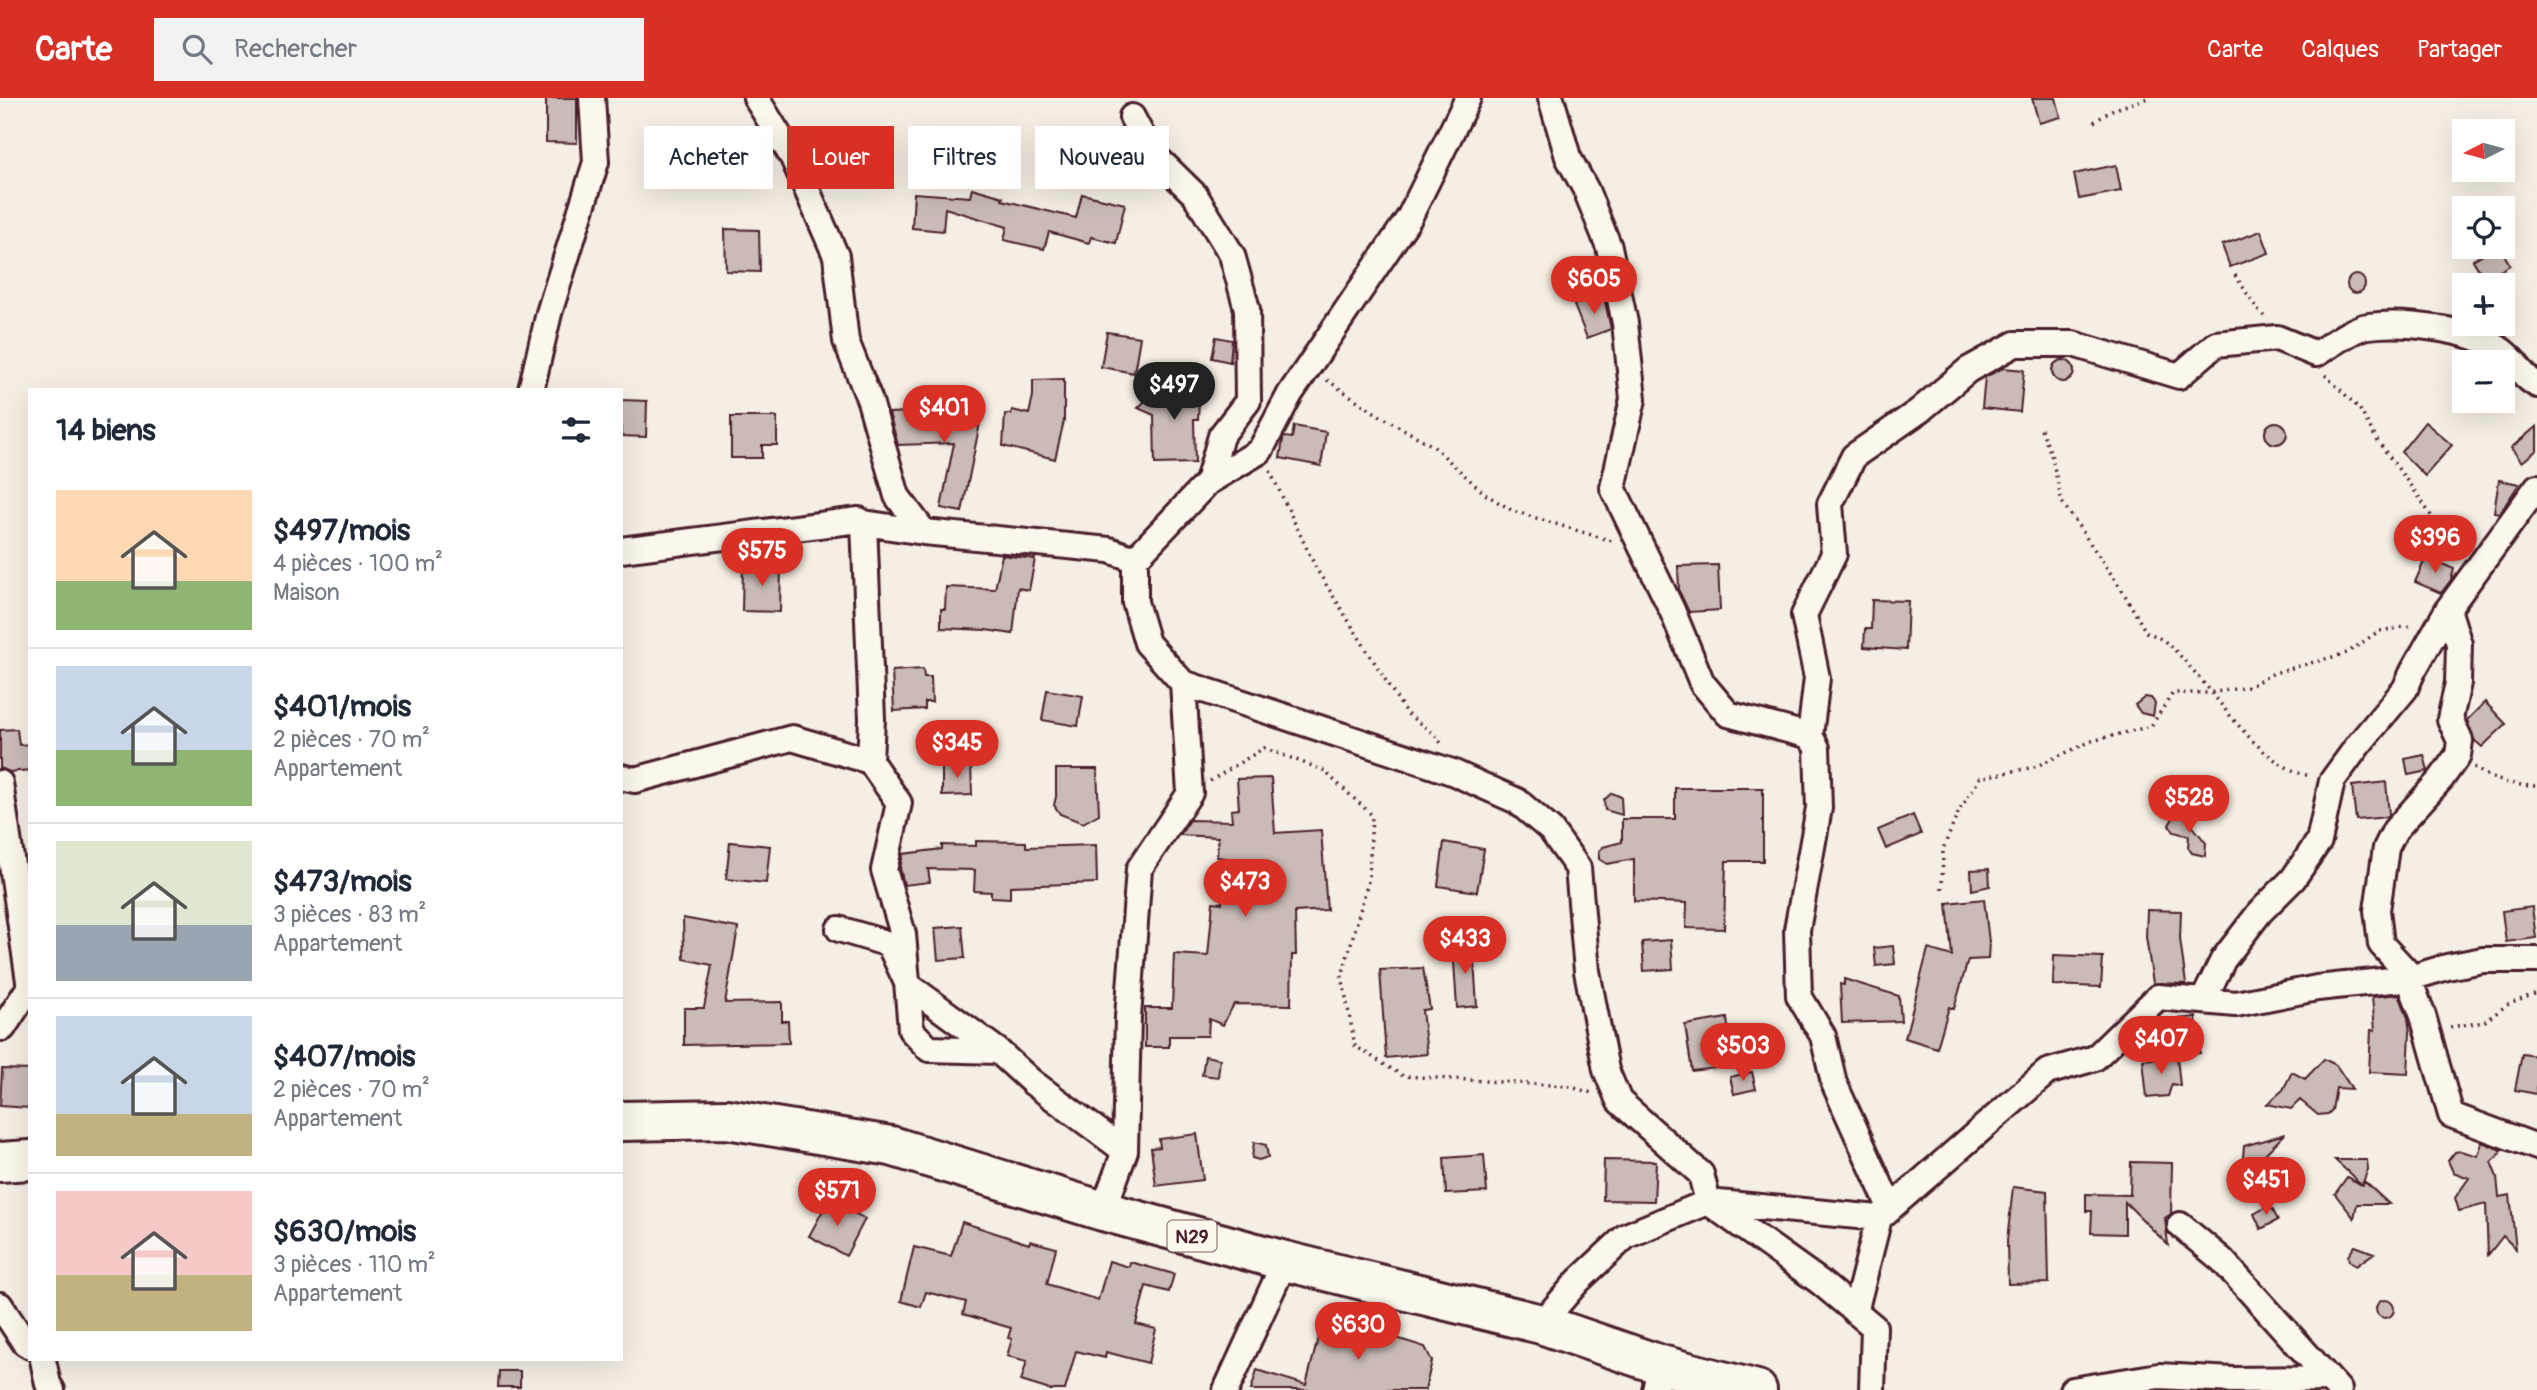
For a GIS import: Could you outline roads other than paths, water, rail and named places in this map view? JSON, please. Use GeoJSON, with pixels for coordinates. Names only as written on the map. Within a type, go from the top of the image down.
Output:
{"type":"FeatureCollection","features":[{"type":"Feature","properties":{"kind":"main road","name":"N29"},"geometry":{"type":"LineString","coordinates":[[623,1121],[727,1119],[891,1146],[1103,1211],[1285,1261],[1541,1324],[1658,1378],[1757,1390]]}},
{"type":"Feature","properties":{"kind":"main road"},"geometry":{"type":"LineString","coordinates":[[0,1162],[28,1160]]}},
{"type":"Feature","properties":{"kind":"street"},"geometry":{"type":"LineString","coordinates":[[531,388],[549,313],[596,162],[592,98]]}},
{"type":"Feature","properties":{"kind":"street"},"geometry":{"type":"LineString","coordinates":[[756,98],[793,158],[836,256],[846,341],[870,401],[897,496],[924,532]]}},
{"type":"Feature","properties":{"kind":"street"},"geometry":{"type":"LineString","coordinates":[[1468,98],[1409,218],[1290,394],[1260,452],[1208,482],[1135,559],[1135,602],[1147,643],[1183,683],[1452,772],[1517,801],[1551,830],[1577,868],[1587,971],[1605,1070],[1619,1101],[1701,1174],[1708,1202],[1819,1282],[1874,1327],[1872,1390]]}},
{"type":"Feature","properties":{"kind":"street"},"geometry":{"type":"LineString","coordinates":[[1551,98],[1568,158],[1586,190],[1609,247],[1625,323],[1633,399],[1614,488],[1672,610],[1702,683],[1728,714],[1810,736]]}},
{"type":"Feature","properties":{"kind":"street"},"geometry":{"type":"LineString","coordinates":[[1132,117],[1150,151],[1195,195],[1232,255],[1247,309],[1248,401],[1221,436],[1208,482]]}},
{"type":"Feature","properties":{"kind":"street"},"geometry":{"type":"LineString","coordinates":[[1884,1213],[1834,1083],[1823,1036],[1799,996],[1797,930],[1819,808],[1817,748],[1810,736],[1817,678],[1804,615],[1834,554],[1830,504],[1854,456],[1919,411],[1968,370],[2015,344],[2073,344],[2179,376],[2216,344],[2277,338],[2316,354],[2365,326],[2428,325],[2485,341],[2507,354],[2524,377],[2537,385]]}},
{"type":"Feature","properties":{"kind":"street"},"geometry":{"type":"LineString","coordinates":[[2203,1001],[2223,960],[2260,912],[2293,879],[2319,841],[2332,781],[2405,689],[2443,617],[2537,487]]}},
{"type":"Feature","properties":{"kind":"street"},"geometry":{"type":"LineString","coordinates":[[623,550],[859,520],[924,532],[1109,550],[1135,559]]}},
{"type":"Feature","properties":{"kind":"street"},"geometry":{"type":"LineString","coordinates":[[864,523],[872,719],[870,761],[899,803],[884,870],[903,934],[911,1030],[929,1049],[998,1051]]}},
{"type":"Feature","properties":{"kind":"street"},"geometry":{"type":"LineString","coordinates":[[2443,617],[2459,644],[2458,683],[2450,719],[2460,741],[2458,755],[2441,779],[2395,830],[2386,848],[2376,910],[2381,944],[2410,978],[2451,1115],[2537,1147]]}},
{"type":"Feature","properties":{"kind":"street"},"geometry":{"type":"LineString","coordinates":[[1103,1211],[1125,1151],[1128,1017],[1139,869],[1190,793],[1183,683]]}},
{"type":"Feature","properties":{"kind":"street"},"geometry":{"type":"LineString","coordinates":[[623,777],[635,780],[792,738],[870,761]]}},
{"type":"Feature","properties":{"kind":"street"},"geometry":{"type":"LineString","coordinates":[[0,783],[4,796],[28,980]]}},
{"type":"Feature","properties":{"kind":"street"},"geometry":{"type":"LineString","coordinates":[[839,929],[889,944],[908,985],[998,1051],[1032,1082],[1125,1151]]}},
{"type":"Feature","properties":{"kind":"street"},"geometry":{"type":"LineString","coordinates":[[1855,1312],[1884,1213],[2047,1072],[2095,1058],[2158,997],[2236,1004],[2363,981],[2410,978],[2483,960],[2537,960]]}},
{"type":"Feature","properties":{"kind":"street"},"geometry":{"type":"LineString","coordinates":[[0,1027],[3,1028],[28,990]]}},
{"type":"Feature","properties":{"kind":"street"},"geometry":{"type":"LineString","coordinates":[[1541,1324],[1578,1281],[1626,1236],[1708,1202],[1884,1213]]}},
{"type":"Feature","properties":{"kind":"street"},"geometry":{"type":"LineString","coordinates":[[2180,1226],[2222,1260],[2334,1385]]}},
{"type":"Feature","properties":{"kind":"street"},"geometry":{"type":"LineString","coordinates":[[1226,1390],[1285,1261]]}},
{"type":"Feature","properties":{"kind":"street"},"geometry":{"type":"LineString","coordinates":[[0,1305],[28,1345]]}},
{"type":"Feature","properties":{"kind":"street"},"geometry":{"type":"LineString","coordinates":[[43,1361],[52,1390]]}},
{"type":"Feature","properties":{"kind":"street"},"geometry":{"type":"LineString","coordinates":[[2072,1390],[2159,1376],[2334,1385]]}}]}
